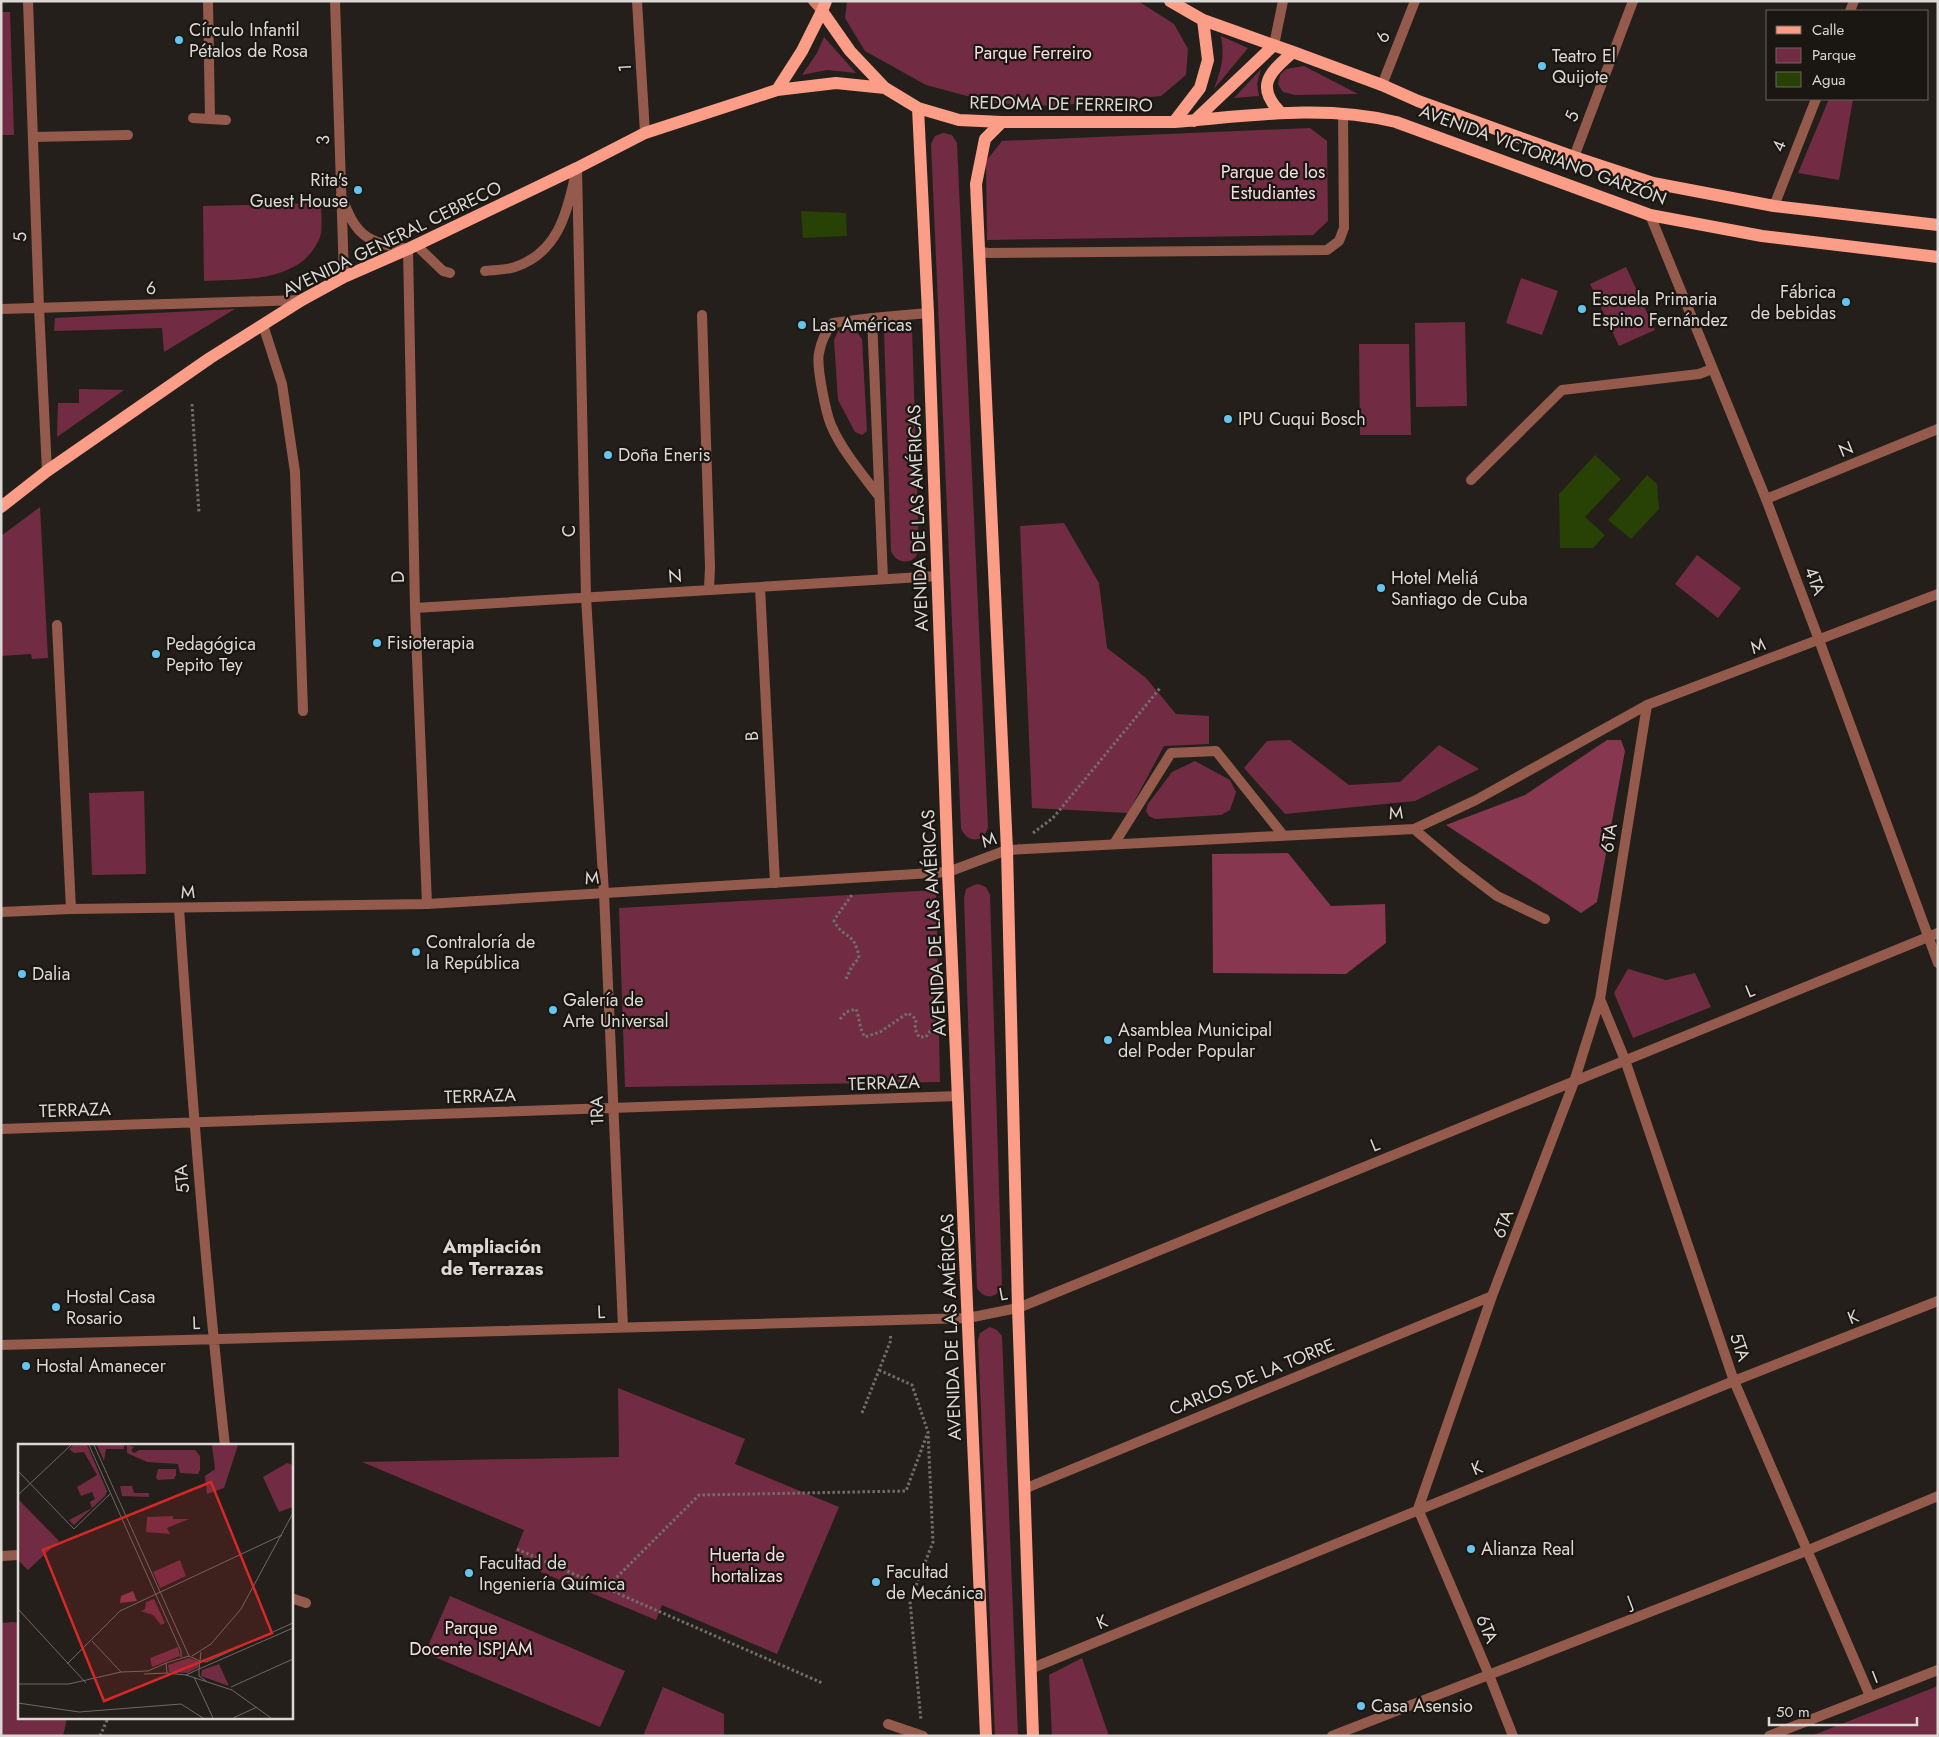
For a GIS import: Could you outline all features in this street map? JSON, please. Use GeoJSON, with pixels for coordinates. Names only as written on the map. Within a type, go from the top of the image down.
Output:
{"type":"FeatureCollection","features":[{"type":"Feature","properties":{"kind":"main road"},"geometry":{"type":"LineString","coordinates":[[777,90],[802,51],[824,6],[813,1]]}},
{"type":"Feature","properties":{"kind":"main road"},"geometry":{"type":"LineString","coordinates":[[1170,1],[1203,20]]}},
{"type":"Feature","properties":{"kind":"main road","name":"REDOMA DE FERREIRO"},"geometry":{"type":"LineString","coordinates":[[824,6],[850,51],[885,88],[918,108],[959,120],[1002,122],[1174,122],[1200,88],[1208,60],[1203,20]]}},
{"type":"Feature","properties":{"kind":"main road","name":"AVENIDA VICTORIANO GARZÓN"},"geometry":{"type":"LineString","coordinates":[[1203,20],[1382,85],[1418,101],[1653,183],[1774,206],[1938,224]]}},
{"type":"Feature","properties":{"kind":"main road"},"geometry":{"type":"LineString","coordinates":[[1194,121],[1274,45]]}},
{"type":"Feature","properties":{"kind":"main road"},"geometry":{"type":"LineString","coordinates":[[1280,112],[1271,103],[1266,88],[1271,72],[1293,52]]}},
{"type":"Feature","properties":{"kind":"main road","name":"AVENIDA GENERAL CEBRECO"},"geometry":{"type":"LineString","coordinates":[[1,507],[47,472],[210,358],[302,300],[344,277],[412,247],[577,168],[645,133],[777,90],[836,83],[885,88]]}},
{"type":"Feature","properties":{"kind":"main road","name":"AVENIDA DE LAS AMÉRICAS"},"geometry":{"type":"LineString","coordinates":[[918,108],[928,313],[948,872],[986,1736]]}},
{"type":"Feature","properties":{"kind":"main road","name":"AVENIDA VICTORIANO GARZÓN"},"geometry":{"type":"LineString","coordinates":[[1174,122],[1280,112],[1343,114],[1381,118],[1650,215],[1762,236],[1938,257]]}},
{"type":"Feature","properties":{"kind":"main road"},"geometry":{"type":"LineString","coordinates":[[1002,122],[985,139],[976,184],[1007,850],[1018,1308],[1033,1736]]}},
{"type":"Feature","properties":{"kind":"street","name":"5"},"geometry":{"type":"LineString","coordinates":[[28,1],[47,472]]}},
{"type":"Feature","properties":{"kind":"street"},"geometry":{"type":"LineString","coordinates":[[208,1],[210,119]]}},
{"type":"Feature","properties":{"kind":"street","name":"3"},"geometry":{"type":"LineString","coordinates":[[335,1],[344,277]]}},
{"type":"Feature","properties":{"kind":"street","name":"1"},"geometry":{"type":"LineString","coordinates":[[637,1],[645,133]]}},
{"type":"Feature","properties":{"kind":"street"},"geometry":{"type":"LineString","coordinates":[[1274,45],[1283,1]]}},
{"type":"Feature","properties":{"kind":"street","name":"6"},"geometry":{"type":"LineString","coordinates":[[1382,85],[1415,1]]}},
{"type":"Feature","properties":{"kind":"street","name":"5"},"geometry":{"type":"LineString","coordinates":[[1574,157],[1632,1]]}},
{"type":"Feature","properties":{"kind":"street","name":"4"},"geometry":{"type":"LineString","coordinates":[[1774,206],[1816,100]]}},
{"type":"Feature","properties":{"kind":"street"},"geometry":{"type":"LineString","coordinates":[[979,252],[1327,250],[1339,241],[1344,228],[1343,114]]}},
{"type":"Feature","properties":{"kind":"street"},"geometry":{"type":"LineString","coordinates":[[193,118],[226,120]]}},
{"type":"Feature","properties":{"kind":"street"},"geometry":{"type":"LineString","coordinates":[[33,136],[128,135]]}},
{"type":"Feature","properties":{"kind":"street"},"geometry":{"type":"LineString","coordinates":[[485,271],[514,268],[538,256],[558,232],[569,205],[577,168]]}},
{"type":"Feature","properties":{"kind":"street","name":"C"},"geometry":{"type":"LineString","coordinates":[[577,168],[586,597],[604,894]]}},
{"type":"Feature","properties":{"kind":"street"},"geometry":{"type":"LineString","coordinates":[[341,194],[350,218],[362,234],[381,245],[412,247],[443,271],[450,273]]}},
{"type":"Feature","properties":{"kind":"street","name":"4TA"},"geometry":{"type":"LineString","coordinates":[[1650,215],[1766,499],[1938,963]]}},
{"type":"Feature","properties":{"kind":"street","name":"D"},"geometry":{"type":"LineString","coordinates":[[412,247],[414,608],[426,904]]}},
{"type":"Feature","properties":{"kind":"street","name":"6"},"geometry":{"type":"LineString","coordinates":[[1,309],[302,300]]}},
{"type":"Feature","properties":{"kind":"street"},"geometry":{"type":"LineString","coordinates":[[878,495],[830,425],[821,383],[818,354],[826,331],[834,323],[928,313]]}},
{"type":"Feature","properties":{"kind":"street"},"geometry":{"type":"LineString","coordinates":[[702,315],[710,567],[709,590]]}},
{"type":"Feature","properties":{"kind":"street"},"geometry":{"type":"LineString","coordinates":[[872,318],[883,579]]}},
{"type":"Feature","properties":{"kind":"street"},"geometry":{"type":"LineString","coordinates":[[263,325],[282,384],[295,472],[303,711]]}},
{"type":"Feature","properties":{"kind":"street"},"geometry":{"type":"LineString","coordinates":[[1470,480],[1562,390],[1699,374],[1712,369]]}},
{"type":"Feature","properties":{"kind":"street","name":"N"},"geometry":{"type":"LineString","coordinates":[[1766,499],[1938,429]]}},
{"type":"Feature","properties":{"kind":"street","name":"N"},"geometry":{"type":"LineString","coordinates":[[414,608],[938,576]]}},
{"type":"Feature","properties":{"kind":"street","name":"B"},"geometry":{"type":"LineString","coordinates":[[760,586],[775,883]]}},
{"type":"Feature","properties":{"kind":"street","name":"M"},"geometry":{"type":"LineString","coordinates":[[1,912],[71,909],[426,904],[604,894],[948,872],[1007,850],[1414,829],[1476,800],[1647,705],[1938,594]]}},
{"type":"Feature","properties":{"kind":"street"},"geometry":{"type":"LineString","coordinates":[[57,625],[71,909]]}},
{"type":"Feature","properties":{"kind":"street","name":"6TA"},"geometry":{"type":"LineString","coordinates":[[1512,1736],[1489,1675],[1418,1509],[1492,1296],[1574,1082],[1600,999],[1647,705]]}},
{"type":"Feature","properties":{"kind":"street"},"geometry":{"type":"LineString","coordinates":[[1114,844],[1171,753],[1216,751],[1283,836]]}},
{"type":"Feature","properties":{"kind":"street"},"geometry":{"type":"LineString","coordinates":[[1414,829],[1497,896],[1545,919]]}},
{"type":"Feature","properties":{"kind":"street","name":"1RA"},"geometry":{"type":"LineString","coordinates":[[604,894],[622,1327]]}},
{"type":"Feature","properties":{"kind":"street","name":"5TA"},"geometry":{"type":"LineString","coordinates":[[179,908],[194,1123],[213,1339],[225,1444]]}},
{"type":"Feature","properties":{"kind":"street","name":"L"},"geometry":{"type":"LineString","coordinates":[[1,1345],[968,1318],[1018,1308],[1938,933]]}},
{"type":"Feature","properties":{"kind":"street","name":"5TA"},"geometry":{"type":"LineString","coordinates":[[1600,999],[1626,1060],[1734,1381],[1870,1696]]}},
{"type":"Feature","properties":{"kind":"street","name":"TERRAZA"},"geometry":{"type":"LineString","coordinates":[[1,1129],[959,1096]]}},
{"type":"Feature","properties":{"kind":"street","name":"CARLOS DE LA TORRE"},"geometry":{"type":"LineString","coordinates":[[1024,1489],[1492,1296]]}},
{"type":"Feature","properties":{"kind":"street","name":"K"},"geometry":{"type":"LineString","coordinates":[[1030,1669],[1418,1509],[1938,1301]]}},
{"type":"Feature","properties":{"kind":"street","name":"J"},"geometry":{"type":"LineString","coordinates":[[1332,1736],[1806,1551],[1938,1496]]}},
{"type":"Feature","properties":{"kind":"street"},"geometry":{"type":"LineString","coordinates":[[1,1556],[18,1555]]}},
{"type":"Feature","properties":{"kind":"street"},"geometry":{"type":"LineString","coordinates":[[292,1598],[306,1604]]}},
{"type":"Feature","properties":{"kind":"street","name":"I"},"geometry":{"type":"LineString","coordinates":[[1769,1736],[1938,1670]]}},
{"type":"Feature","properties":{"kind":"street"},"geometry":{"type":"LineString","coordinates":[[888,1724],[923,1735]]}},
{"type":"Feature","properties":{"kind":"path"},"geometry":{"type":"LineString","coordinates":[[192,404],[199,513]]}},
{"type":"Feature","properties":{"kind":"path"},"geometry":{"type":"LineString","coordinates":[[1032,834],[1053,818],[1160,687]]}},
{"type":"Feature","properties":{"kind":"path"},"geometry":{"type":"LineString","coordinates":[[846,979],[852,966],[859,958],[858,949],[854,940],[838,929],[834,921],[852,895]]}},
{"type":"Feature","properties":{"kind":"path"},"geometry":{"type":"LineString","coordinates":[[840,1020],[846,1012],[856,1009],[861,1031],[866,1036],[880,1032],[908,1013],[916,1019],[915,1029],[919,1037],[926,1037],[937,1021]]}},
{"type":"Feature","properties":{"kind":"path"},"geometry":{"type":"LineString","coordinates":[[862,1413],[891,1340],[890,1320]]}},
{"type":"Feature","properties":{"kind":"path"},"geometry":{"type":"LineString","coordinates":[[879,1370],[912,1385],[928,1432],[933,1542],[910,1601],[923,1735]]}},
{"type":"Feature","properties":{"kind":"path"},"geometry":{"type":"LineString","coordinates":[[606,1588],[699,1495],[906,1491],[928,1432]]}},
{"type":"Feature","properties":{"kind":"path"},"geometry":{"type":"LineString","coordinates":[[517,1549],[822,1683]]}},
{"type":"Feature","properties":{"kind":"path"},"geometry":{"type":"LineString","coordinates":[[100,1736],[107,1720]]}},
{"type":"Feature","properties":{"kind":"green space","name":"Parque Ferreiro"},"geometry":{"type":"Polygon","coordinates":[[[847,1],[1138,1],[1174,24],[1188,49],[1186,75],[1161,96],[1053,106],[993,103],[926,85],[865,51],[845,18],[847,1]]]}},
{"type":"Feature","properties":{"kind":"green space"},"geometry":{"type":"Polygon","coordinates":[[[1,12],[10,12],[14,135],[1,135],[1,12]]]}},
{"type":"Feature","properties":{"kind":"green space"},"geometry":{"type":"Polygon","coordinates":[[[1221,36],[1248,48],[1214,89],[1222,63],[1221,36]]]}},
{"type":"Feature","properties":{"kind":"green space"},"geometry":{"type":"Polygon","coordinates":[[[824,37],[856,73],[827,70],[802,75],[817,53],[824,37]]]}},
{"type":"Feature","properties":{"kind":"green space"},"geometry":{"type":"Polygon","coordinates":[[[1304,66],[1358,94],[1295,95],[1283,92],[1278,84],[1280,75],[1286,69],[1304,66]]]}},
{"type":"Feature","properties":{"kind":"green space"},"geometry":{"type":"Polygon","coordinates":[[[1261,69],[1257,84],[1259,96],[1234,98],[1261,69]]]}},
{"type":"Feature","properties":{"kind":"green space"},"geometry":{"type":"Polygon","coordinates":[[[1829,100],[1853,100],[1839,180],[1798,173],[1829,100]]]}},
{"type":"Feature","properties":{"kind":"green space","name":"Parque de los Estudiantes"},"geometry":{"type":"Polygon","coordinates":[[[1310,128],[1327,141],[1328,221],[1313,235],[987,240],[986,161],[1002,141],[1310,128]]]}},
{"type":"Feature","properties":{"kind":"green space"},"geometry":{"type":"Polygon","coordinates":[[[943,133],[952,135],[957,143],[988,827],[979,839],[967,837],[961,828],[931,144],[935,136],[943,133]]]}},
{"type":"Feature","properties":{"kind":"green space"},"geometry":{"type":"Polygon","coordinates":[[[321,203],[322,225],[320,237],[311,252],[300,263],[286,271],[270,276],[204,281],[203,206],[321,203]]]}},
{"type":"Feature","properties":{"kind":"green space"},"geometry":{"type":"Polygon","coordinates":[[[1626,267],[1655,330],[1619,346],[1590,284],[1626,267]]]}},
{"type":"Feature","properties":{"kind":"green space"},"geometry":{"type":"Polygon","coordinates":[[[1521,278],[1558,291],[1542,335],[1506,323],[1521,278]]]}},
{"type":"Feature","properties":{"kind":"green space"},"geometry":{"type":"Polygon","coordinates":[[[235,309],[164,352],[162,328],[54,331],[55,318],[235,309]]]}},
{"type":"Feature","properties":{"kind":"green space"},"geometry":{"type":"Polygon","coordinates":[[[901,319],[912,328],[919,548],[915,558],[906,562],[898,559],[891,551],[884,331],[891,320],[901,319]]]}},
{"type":"Feature","properties":{"kind":"green space"},"geometry":{"type":"Polygon","coordinates":[[[1465,322],[1467,406],[1416,407],[1415,323],[1465,322]]]}},
{"type":"Feature","properties":{"kind":"green space"},"geometry":{"type":"Polygon","coordinates":[[[845,325],[855,329],[862,339],[867,431],[862,435],[855,432],[838,400],[834,340],[838,331],[845,325]]]}},
{"type":"Feature","properties":{"kind":"green space"},"geometry":{"type":"Polygon","coordinates":[[[1359,344],[1409,344],[1411,435],[1360,435],[1359,344]]]}},
{"type":"Feature","properties":{"kind":"green space"},"geometry":{"type":"Polygon","coordinates":[[[79,389],[124,390],[57,437],[58,403],[79,403],[79,389]]]}},
{"type":"Feature","properties":{"kind":"green space"},"geometry":{"type":"Polygon","coordinates":[[[40,507],[48,658],[32,659],[31,654],[1,656],[1,536],[40,507]]]}},
{"type":"Feature","properties":{"kind":"green space"},"geometry":{"type":"Polygon","coordinates":[[[1064,523],[1099,583],[1107,648],[1146,678],[1176,714],[1209,716],[1209,744],[1164,746],[1128,813],[1032,808],[1020,526],[1064,523]]]}},
{"type":"Feature","properties":{"kind":"green space"},"geometry":{"type":"Polygon","coordinates":[[[1697,555],[1741,588],[1718,618],[1675,584],[1697,555]]]}},
{"type":"Feature","properties":{"kind":"green space"},"geometry":{"type":"Polygon","coordinates":[[[1290,740],[1349,785],[1400,782],[1439,745],[1479,769],[1415,801],[1285,814],[1244,768],[1267,741],[1290,740]]]}},
{"type":"Feature","properties":{"kind":"green space"},"geometry":{"type":"Polygon","coordinates":[[[1195,761],[1230,780],[1236,792],[1230,810],[1221,815],[1155,819],[1149,816],[1146,811],[1148,804],[1172,772],[1195,761]]]}},
{"type":"Feature","properties":{"kind":"green space"},"geometry":{"type":"Polygon","coordinates":[[[144,791],[146,874],[92,875],[89,793],[144,791]]]}},
{"type":"Feature","properties":{"kind":"green space"},"geometry":{"type":"Polygon","coordinates":[[[978,884],[986,887],[990,895],[1002,1285],[997,1293],[991,1296],[983,1295],[977,1288],[964,898],[966,889],[978,884]]]}},
{"type":"Feature","properties":{"kind":"green space"},"geometry":{"type":"Polygon","coordinates":[[[936,890],[940,1082],[625,1087],[619,908],[936,890]]]}},
{"type":"Feature","properties":{"kind":"green space"},"geometry":{"type":"Polygon","coordinates":[[[1628,969],[1666,980],[1695,973],[1711,1007],[1633,1038],[1614,993],[1628,969]]]}},
{"type":"Feature","properties":{"kind":"green space"},"geometry":{"type":"Polygon","coordinates":[[[990,1327],[997,1330],[1002,1336],[1018,1736],[995,1736],[978,1340],[980,1333],[990,1327]]]}},
{"type":"Feature","properties":{"kind":"green space","name":"Huerta de hortalizas"},"geometry":{"type":"Polygon","coordinates":[[[618,1388],[745,1439],[735,1464],[839,1507],[777,1654],[662,1605],[656,1620],[512,1560],[524,1530],[362,1462],[619,1457],[618,1388]]]}},
{"type":"Feature","properties":{"kind":"green space","name":"Parque Docente ISPJAM"},"geometry":{"type":"Polygon","coordinates":[[[450,1596],[625,1671],[600,1727],[425,1653],[450,1596]]]}},
{"type":"Feature","properties":{"kind":"green space"},"geometry":{"type":"Polygon","coordinates":[[[1,1623],[18,1624],[18,1720],[67,1720],[63,1736],[1,1736],[1,1623]]]}},
{"type":"Feature","properties":{"kind":"green space"},"geometry":{"type":"Polygon","coordinates":[[[1082,1658],[1109,1736],[1052,1736],[1049,1675],[1082,1658]]]}},
{"type":"Feature","properties":{"kind":"green space"},"geometry":{"type":"Polygon","coordinates":[[[1938,1686],[1938,1736],[1811,1736],[1938,1686]]]}},
{"type":"Feature","properties":{"kind":"green space"},"geometry":{"type":"Polygon","coordinates":[[[663,1687],[724,1714],[724,1736],[643,1736],[663,1687]]]}},
{"type":"Feature","properties":{"kind":"shaded area"},"geometry":{"type":"Polygon","coordinates":[[[1607,740],[1621,740],[1625,751],[1597,902],[1581,913],[1446,825],[1525,795],[1607,740]]]}},
{"type":"Feature","properties":{"kind":"shaded area"},"geometry":{"type":"Polygon","coordinates":[[[1288,853],[1331,906],[1385,904],[1386,943],[1346,974],[1213,973],[1212,854],[1288,853]]]}},
{"type":"Feature","properties":{"kind":"water"},"geometry":{"type":"Polygon","coordinates":[[[801,211],[846,213],[847,236],[803,238],[801,211]]]}},
{"type":"Feature","properties":{"kind":"water"},"geometry":{"type":"Polygon","coordinates":[[[1595,455],[1621,479],[1585,517],[1605,535],[1593,548],[1560,548],[1559,494],[1595,455]]]}},
{"type":"Feature","properties":{"kind":"water"},"geometry":{"type":"Polygon","coordinates":[[[1647,475],[1657,484],[1659,509],[1631,539],[1608,520],[1647,475]]]}},
{"type":"Feature","properties":{"kind":"place","name":"Círculo Infantil Pétalos de Rosa"},"geometry":{"type":"Point","coordinates":[179,40]}},
{"type":"Feature","properties":{"kind":"place","name":"Teatro El Quijote"},"geometry":{"type":"Point","coordinates":[1542,66]}},
{"type":"Feature","properties":{"kind":"place","name":"Rita's Guest House"},"geometry":{"type":"Point","coordinates":[358,190]}},
{"type":"Feature","properties":{"kind":"place","name":"Fábrica de bebidas"},"geometry":{"type":"Point","coordinates":[1846,302]}},
{"type":"Feature","properties":{"kind":"place","name":"Escuela Primaria Espino Fernández"},"geometry":{"type":"Point","coordinates":[1582,309]}},
{"type":"Feature","properties":{"kind":"place","name":"Las Américas"},"geometry":{"type":"Point","coordinates":[802,325]}},
{"type":"Feature","properties":{"kind":"place","name":"IPU Cuqui Bosch"},"geometry":{"type":"Point","coordinates":[1228,419]}},
{"type":"Feature","properties":{"kind":"place","name":"Doña Eneris"},"geometry":{"type":"Point","coordinates":[608,455]}},
{"type":"Feature","properties":{"kind":"place","name":"Hotel Meliá Santiago de Cuba"},"geometry":{"type":"Point","coordinates":[1381,588]}},
{"type":"Feature","properties":{"kind":"place","name":"Fisioterapia"},"geometry":{"type":"Point","coordinates":[377,643]}},
{"type":"Feature","properties":{"kind":"place","name":"Pedagógica Pepito Tey"},"geometry":{"type":"Point","coordinates":[156,654]}},
{"type":"Feature","properties":{"kind":"place","name":"Contraloría de la República"},"geometry":{"type":"Point","coordinates":[416,952]}},
{"type":"Feature","properties":{"kind":"place","name":"Dalia"},"geometry":{"type":"Point","coordinates":[22,974]}},
{"type":"Feature","properties":{"kind":"place","name":"Galería de Arte Universal"},"geometry":{"type":"Point","coordinates":[553,1010]}},
{"type":"Feature","properties":{"kind":"place","name":"Asamblea Municipal del Poder Popular"},"geometry":{"type":"Point","coordinates":[1108,1040]}},
{"type":"Feature","properties":{"kind":"place","name":"Hostal Casa Rosario"},"geometry":{"type":"Point","coordinates":[56,1307]}},
{"type":"Feature","properties":{"kind":"place","name":"Hostal Amanecer"},"geometry":{"type":"Point","coordinates":[26,1366]}},
{"type":"Feature","properties":{"kind":"place","name":"Alianza Real"},"geometry":{"type":"Point","coordinates":[1471,1549]}},
{"type":"Feature","properties":{"kind":"place","name":"Facultad de Ingeniería Química"},"geometry":{"type":"Point","coordinates":[469,1573]}},
{"type":"Feature","properties":{"kind":"place","name":"Facultad de Mecánica"},"geometry":{"type":"Point","coordinates":[876,1582]}},
{"type":"Feature","properties":{"kind":"place","name":"Casa Asensio"},"geometry":{"type":"Point","coordinates":[1361,1706]}},
{"type":"Feature","properties":{"kind":"district","name":"Ampliación de Terrazas"},"geometry":{"type":"Point","coordinates":[492,1257]}}]}
